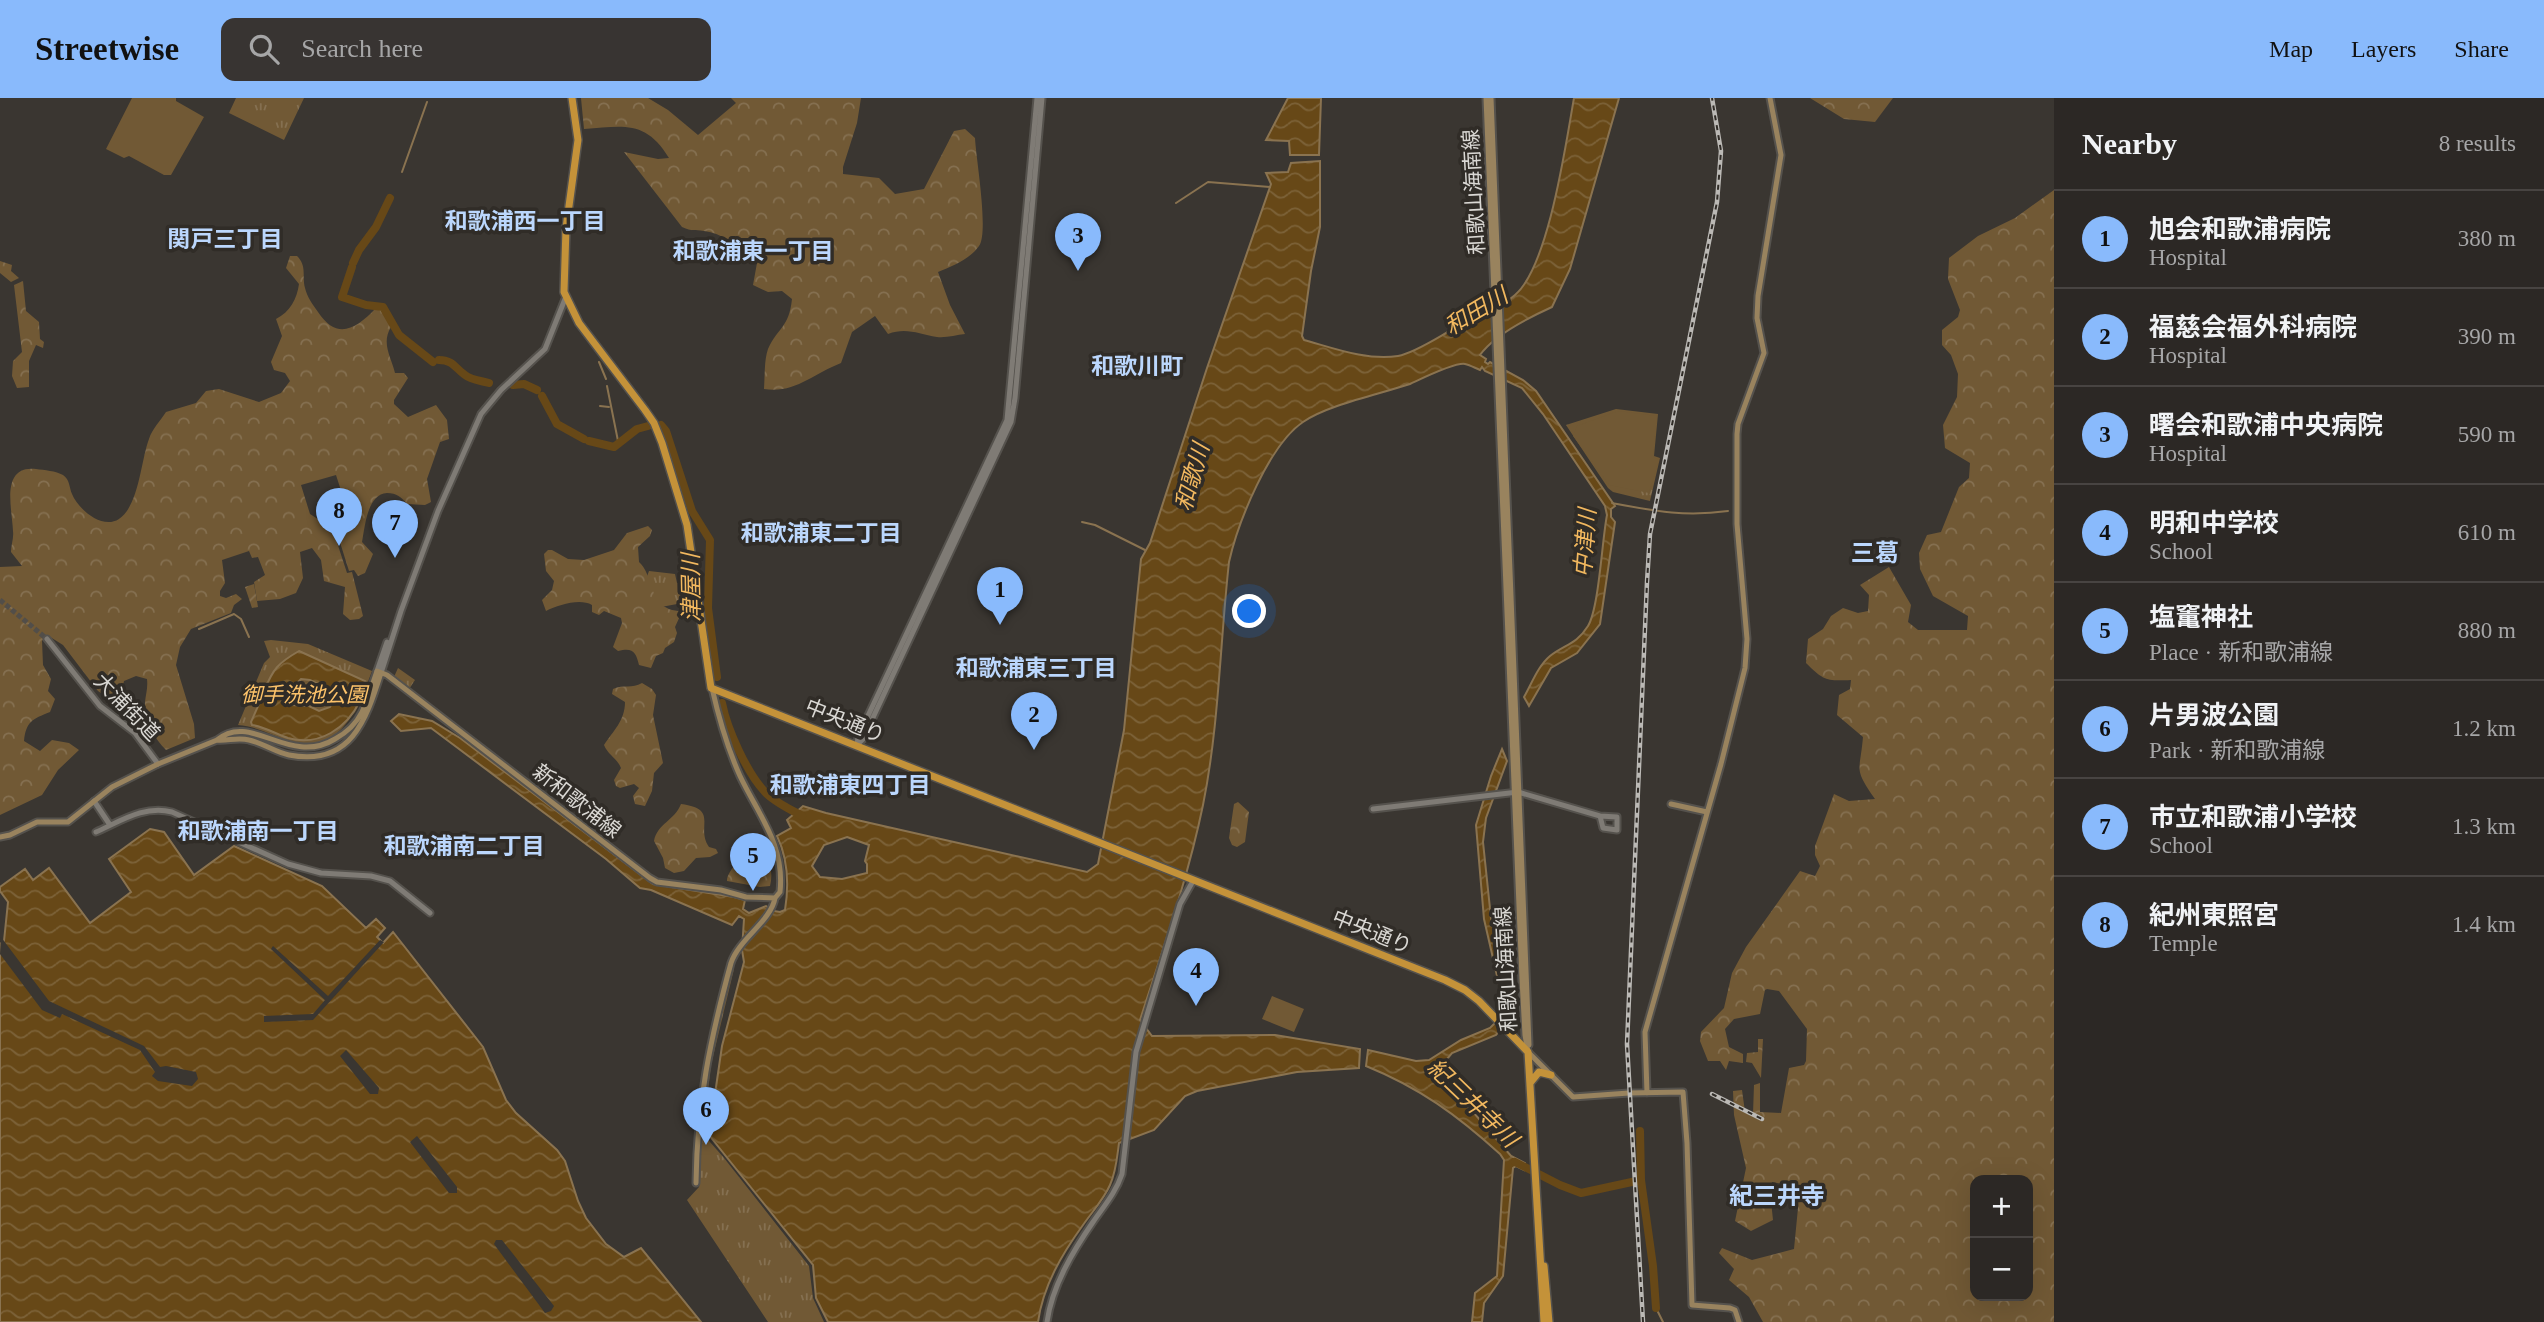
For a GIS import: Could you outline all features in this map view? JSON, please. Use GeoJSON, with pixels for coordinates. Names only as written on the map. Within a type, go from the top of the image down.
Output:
{"type":"FeatureCollection","features":[{"type":"Feature","properties":{"kind":"highway"},"geometry":{"type":"LineString","coordinates":[[572,98],[578,140],[564,252],[565,299],[603,357],[650,417],[662,443],[687,525],[711,688]]}},
{"type":"Feature","properties":{"kind":"highway","name":"中央通り"},"geometry":{"type":"LineString","coordinates":[[711,688],[1453,983],[1479,1001],[1528,1052]]}},
{"type":"Feature","properties":{"kind":"highway"},"geometry":{"type":"LineString","coordinates":[[1528,1052],[1546,1322]]}},
{"type":"Feature","properties":{"kind":"highway"},"geometry":{"type":"LineString","coordinates":[[1529,1085],[1537,1073],[1551,1075]]}},
{"type":"Feature","properties":{"kind":"main road","name":"和歌山海南線"},"geometry":{"type":"LineString","coordinates":[[1488,98],[1524,1020],[1528,1052]]}},
{"type":"Feature","properties":{"kind":"main road"},"geometry":{"type":"LineString","coordinates":[[1647,1093],[1645,1032],[1741,687],[1747,646],[1737,524],[1736,441],[1738,424],[1764,353],[1757,318],[1758,296],[1782,155],[1770,98]]}},
{"type":"Feature","properties":{"kind":"main road"},"geometry":{"type":"LineString","coordinates":[[0,837],[37,822],[68,822],[112,787],[158,764],[217,740],[225,733],[242,730],[300,748],[325,745],[343,735],[357,719],[379,672]]}},
{"type":"Feature","properties":{"kind":"main road","name":"新和歌浦線"},"geometry":{"type":"LineString","coordinates":[[379,672],[657,882],[721,890],[746,897],[775,898]]}},
{"type":"Feature","properties":{"kind":"main road"},"geometry":{"type":"LineString","coordinates":[[696,1183],[698,1125],[706,1062],[730,963],[738,947],[771,908],[780,892],[781,861],[775,842],[727,747],[711,688]]}},
{"type":"Feature","properties":{"kind":"main road","name":"和歌山海南線"},"geometry":{"type":"LineString","coordinates":[[1517,792],[1530,1035],[1528,1052]]}},
{"type":"Feature","properties":{"kind":"main road"},"geometry":{"type":"LineString","coordinates":[[1671,804],[1707,812]]}},
{"type":"Feature","properties":{"kind":"main road"},"geometry":{"type":"LineString","coordinates":[[1505,1029],[1514,1032],[1520,1030],[1524,1020]]}},
{"type":"Feature","properties":{"kind":"main road"},"geometry":{"type":"LineString","coordinates":[[1528,1052],[1573,1097],[1683,1092],[1692,1305],[1730,1308],[1735,1310],[1739,1322]]}},
{"type":"Feature","properties":{"kind":"street"},"geometry":{"type":"LineString","coordinates":[[857,745],[869,727],[1011,422],[1040,99]]}},
{"type":"Feature","properties":{"kind":"street"},"geometry":{"type":"LineString","coordinates":[[379,672],[438,511],[481,414],[501,390],[545,349],[565,299]]}},
{"type":"Feature","properties":{"kind":"street","name":"大浦街道"},"geometry":{"type":"LineString","coordinates":[[47,639],[100,706],[135,733],[158,764]]}},
{"type":"Feature","properties":{"kind":"street"},"geometry":{"type":"LineString","coordinates":[[1373,809],[1499,792],[1517,792],[1600,816]]}},
{"type":"Feature","properties":{"kind":"street"},"geometry":{"type":"LineString","coordinates":[[94,801],[110,825]]}},
{"type":"Feature","properties":{"kind":"street"},"geometry":{"type":"LineString","coordinates":[[96,832],[142,811],[154,809],[172,812],[288,864],[321,873],[370,876],[390,881],[430,913]]}},
{"type":"Feature","properties":{"kind":"street"},"geometry":{"type":"LineString","coordinates":[[1047,1322],[1053,1296],[1064,1272],[1118,1185],[1123,1170],[1136,1052],[1181,900],[1191,880]]}},
{"type":"Feature","properties":{"kind":"green space"},"geometry":{"type":"Polygon","coordinates":[[[132,98],[176,98],[176,101],[204,117],[171,175],[164,175],[129,156],[124,158],[106,149],[132,98]]]}},
{"type":"Feature","properties":{"kind":"green space"},"geometry":{"type":"Polygon","coordinates":[[[236,98],[304,98],[284,140],[229,113],[236,98]]]}},
{"type":"Feature","properties":{"kind":"green space"},"geometry":{"type":"Polygon","coordinates":[[[581,98],[648,98],[668,110],[698,135],[736,103],[731,98],[861,98],[843,174],[879,178],[895,194],[924,189],[954,131],[965,129],[975,138],[982,238],[979,246],[970,255],[938,272],[950,305],[965,334],[940,337],[907,331],[888,334],[875,316],[852,332],[841,363],[794,386],[764,389],[768,349],[786,322],[792,299],[782,291],[768,292],[753,285],[757,263],[733,243],[719,235],[682,227],[624,152],[658,159],[669,158],[660,146],[643,131],[633,128],[584,129],[581,98]]]}},
{"type":"Feature","properties":{"kind":"green space"},"geometry":{"type":"Polygon","coordinates":[[[1810,98],[1893,98],[1875,122],[1844,119],[1810,98]]]}},
{"type":"Feature","properties":{"kind":"green space"},"geometry":{"type":"Polygon","coordinates":[[[2054,190],[2054,1322],[1763,1322],[1749,1297],[1729,1280],[1734,1269],[1719,1253],[1722,1248],[1752,1260],[1794,1249],[1798,1208],[1789,1185],[1772,1182],[1770,1192],[1773,1220],[1751,1231],[1735,1221],[1746,1168],[1734,1115],[1733,1091],[1742,1090],[1745,1112],[1753,1114],[1754,1085],[1760,1083],[1760,1112],[1781,1113],[1789,1068],[1804,1065],[1806,1061],[1807,1029],[1779,991],[1767,989],[1760,1014],[1734,1019],[1725,1029],[1729,1047],[1743,1054],[1743,1063],[1729,1061],[1726,1070],[1720,1061],[1708,1061],[1700,1041],[1701,1032],[1724,1008],[1732,973],[1746,947],[1800,871],[1815,876],[1820,866],[1815,855],[1815,846],[1834,794],[1849,801],[1875,799],[1863,781],[1860,770],[1863,737],[1837,715],[1839,695],[1850,689],[1851,680],[1826,679],[1812,669],[1806,663],[1808,639],[1823,629],[1831,616],[1843,608],[1858,613],[1868,611],[1869,595],[1860,585],[1889,567],[1911,605],[1908,622],[1918,630],[1967,630],[1968,616],[1933,596],[1920,569],[1919,553],[1927,535],[1941,532],[1959,487],[1969,478],[1970,463],[1945,448],[1943,425],[1957,397],[1958,374],[1951,355],[1942,345],[1942,330],[1958,317],[1960,310],[1948,279],[1949,258],[1978,236],[2015,218],[2054,190]]]}},
{"type":"Feature","properties":{"kind":"green space"},"geometry":{"type":"Polygon","coordinates":[[[290,256],[297,256],[300,260],[309,298],[332,327],[347,329],[361,322],[376,308],[381,309],[391,327],[387,344],[395,373],[404,373],[408,378],[394,404],[408,417],[436,405],[447,420],[449,439],[440,442],[427,479],[431,502],[425,505],[407,504],[390,493],[375,499],[368,512],[362,542],[373,554],[365,573],[358,576],[354,570],[349,571],[333,520],[339,518],[347,509],[336,475],[301,485],[310,514],[324,523],[330,521],[347,573],[352,572],[363,616],[350,620],[343,614],[345,587],[324,581],[321,560],[312,548],[300,552],[303,578],[296,593],[280,599],[257,601],[254,582],[265,575],[258,557],[252,558],[249,551],[222,560],[225,583],[220,596],[226,598],[236,594],[242,599],[234,605],[231,613],[191,629],[180,647],[176,665],[194,724],[195,738],[166,750],[154,734],[146,715],[147,679],[136,676],[124,681],[121,694],[108,698],[98,691],[63,645],[47,635],[42,641],[43,665],[51,679],[48,691],[55,699],[50,712],[34,719],[28,725],[24,741],[40,751],[52,740],[69,743],[79,750],[58,770],[42,795],[0,815],[0,567],[22,566],[11,552],[13,534],[10,500],[13,481],[17,474],[25,470],[36,469],[63,475],[75,500],[85,511],[98,520],[112,522],[126,513],[131,504],[150,435],[166,412],[196,403],[206,391],[219,389],[259,402],[281,393],[290,381],[285,373],[274,370],[271,362],[282,336],[276,319],[289,309],[298,290],[299,284],[286,268],[290,256]]]}},
{"type":"Feature","properties":{"kind":"green space"},"geometry":{"type":"Polygon","coordinates":[[[0,261],[12,265],[11,271],[19,278],[11,282],[0,273],[0,261]]]}},
{"type":"Feature","properties":{"kind":"green space"},"geometry":{"type":"Polygon","coordinates":[[[23,281],[26,311],[39,322],[40,339],[44,342],[43,348],[36,345],[29,361],[29,387],[17,388],[12,376],[13,361],[22,352],[14,285],[23,281]]]}},
{"type":"Feature","properties":{"kind":"green space"},"geometry":{"type":"Polygon","coordinates":[[[1616,409],[1658,414],[1654,456],[1660,458],[1650,501],[1613,492],[1608,488],[1566,425],[1616,409]]]}},
{"type":"Feature","properties":{"kind":"green space"},"geometry":{"type":"Polygon","coordinates":[[[1618,411],[1657,416],[1653,457],[1659,460],[1649,493],[1609,485],[1573,436],[1577,426],[1618,411]]]}},
{"type":"Feature","properties":{"kind":"green space"},"geometry":{"type":"Polygon","coordinates":[[[648,526],[652,530],[650,536],[638,547],[639,562],[647,573],[657,599],[667,608],[678,611],[680,616],[675,627],[677,633],[674,642],[656,656],[651,668],[639,665],[633,652],[618,651],[613,647],[622,623],[621,618],[604,611],[599,615],[592,612],[592,605],[581,602],[546,611],[542,600],[552,590],[554,581],[546,571],[544,554],[548,550],[568,559],[584,560],[614,550],[627,533],[648,526]]]}},
{"type":"Feature","properties":{"kind":"green space"},"geometry":{"type":"Polygon","coordinates":[[[649,571],[675,574],[677,583],[689,582],[693,601],[661,607],[645,582],[649,571]]]}},
{"type":"Feature","properties":{"kind":"green space"},"geometry":{"type":"Polygon","coordinates":[[[254,584],[258,607],[252,608],[245,587],[254,584]]]}},
{"type":"Feature","properties":{"kind":"green space","name":"御手洗池公園"},"geometry":{"type":"Polygon","coordinates":[[[264,641],[308,644],[372,671],[353,713],[335,735],[308,744],[238,725],[264,663],[270,657],[264,641]]]}},
{"type":"Feature","properties":{"kind":"green space"},"geometry":{"type":"Polygon","coordinates":[[[398,668],[415,680],[409,689],[394,677],[398,668]]]}},
{"type":"Feature","properties":{"kind":"green space"},"geometry":{"type":"Polygon","coordinates":[[[642,683],[656,695],[653,715],[663,763],[654,773],[652,791],[645,806],[635,804],[633,796],[639,788],[634,784],[620,788],[616,786],[614,780],[621,768],[604,745],[618,725],[624,709],[625,702],[612,694],[613,689],[642,683]]]}},
{"type":"Feature","properties":{"kind":"green space"},"geometry":{"type":"Polygon","coordinates":[[[1238,802],[1249,812],[1245,842],[1237,847],[1232,845],[1229,838],[1234,804],[1238,802]]]}},
{"type":"Feature","properties":{"kind":"green space"},"geometry":{"type":"Polygon","coordinates":[[[681,804],[700,810],[704,820],[705,840],[709,847],[716,849],[718,853],[710,857],[696,858],[684,871],[674,873],[665,868],[654,841],[659,830],[681,804]]]}},
{"type":"Feature","properties":{"kind":"green space"},"geometry":{"type":"Polygon","coordinates":[[[756,846],[769,863],[770,886],[760,887],[727,881],[742,857],[756,846]]]}},
{"type":"Feature","properties":{"kind":"green space"},"geometry":{"type":"Polygon","coordinates":[[[731,969],[734,969],[711,1065],[703,1134],[809,1266],[813,1298],[824,1322],[768,1322],[687,1200],[699,1187],[699,1134],[711,1053],[731,969]]]}},
{"type":"Feature","properties":{"kind":"green space"},"geometry":{"type":"Polygon","coordinates":[[[1272,996],[1304,1009],[1294,1032],[1262,1019],[1272,996]]]}},
{"type":"Feature","properties":{"kind":"green space"},"geometry":{"type":"Polygon","coordinates":[[[1758,1039],[1763,1039],[1761,1078],[1752,1063],[1746,1062],[1747,1053],[1758,1052],[1758,1039]]]}},
{"type":"Feature","properties":{"kind":"water"},"geometry":{"type":"Polygon","coordinates":[[[1288,98],[1321,98],[1319,155],[1290,155],[1289,141],[1266,140],[1288,98]]]}},
{"type":"Feature","properties":{"kind":"water","name":"和歌川"},"geometry":{"type":"Polygon","coordinates":[[[1574,98],[1619,98],[1570,269],[1552,307],[1503,334],[1480,355],[1488,364],[1490,362],[1523,380],[1536,391],[1615,506],[1611,509],[1611,517],[1615,522],[1600,624],[1577,653],[1551,668],[1529,706],[1524,697],[1542,665],[1550,656],[1575,641],[1592,617],[1607,515],[1605,506],[1543,414],[1522,388],[1485,371],[1482,367],[1480,370],[1465,364],[1339,405],[1303,422],[1290,433],[1267,466],[1247,506],[1229,562],[1216,715],[1203,805],[1183,886],[1140,1020],[1152,1036],[1275,1035],[1360,1049],[1359,1068],[1297,1072],[1197,1091],[1185,1096],[1154,1130],[1119,1143],[1110,1185],[1054,1271],[1038,1322],[828,1322],[816,1298],[813,1265],[709,1135],[722,1046],[744,962],[744,919],[739,916],[732,925],[651,890],[640,888],[606,859],[431,728],[401,731],[391,721],[399,714],[432,721],[460,738],[653,884],[745,900],[743,909],[749,913],[766,906],[774,911],[785,910],[787,872],[777,836],[791,828],[787,820],[803,806],[1087,872],[1098,864],[1124,730],[1141,559],[1150,543],[1271,184],[1266,173],[1288,172],[1291,163],[1320,161],[1320,227],[1311,271],[1302,336],[1304,340],[1362,355],[1398,356],[1420,348],[1502,305],[1515,295],[1527,280],[1546,232],[1554,202],[1574,98]],[[847,837],[824,845],[812,866],[820,877],[842,879],[867,873],[865,861],[869,845],[847,837]]]}},
{"type":"Feature","properties":{"kind":"water","name":"御手洗池公園"},"geometry":{"type":"Polygon","coordinates":[[[299,651],[365,681],[360,701],[348,719],[331,733],[310,740],[288,738],[252,725],[251,722],[265,695],[270,677],[281,663],[299,651]],[[301,679],[291,689],[292,705],[309,706],[319,711],[330,707],[334,699],[331,690],[310,680],[301,679]]]}},
{"type":"Feature","properties":{"kind":"water"},"geometry":{"type":"Polygon","coordinates":[[[1502,749],[1507,761],[1486,818],[1483,842],[1491,918],[1508,987],[1511,1017],[1496,1035],[1452,1053],[1436,1072],[1436,1077],[1474,1113],[1511,1156],[1525,1163],[1524,1170],[1516,1166],[1513,1168],[1503,1276],[1484,1303],[1482,1322],[1472,1322],[1475,1293],[1497,1276],[1504,1160],[1484,1140],[1437,1104],[1366,1066],[1368,1050],[1416,1061],[1429,1060],[1461,1040],[1490,1028],[1503,1015],[1503,1002],[1484,919],[1476,825],[1502,749]]]}},
{"type":"Feature","properties":{"kind":"water"},"geometry":{"type":"Polygon","coordinates":[[[150,829],[164,832],[194,875],[234,846],[322,886],[366,928],[376,919],[385,928],[377,937],[383,943],[393,932],[483,1047],[506,1100],[565,1161],[586,1218],[606,1244],[624,1257],[641,1248],[701,1322],[0,1322],[0,944],[4,941],[8,902],[0,887],[25,869],[33,880],[49,868],[90,923],[131,892],[109,859],[150,829]]]}},
{"type":"Feature","properties":{"kind":"pier"},"geometry":{"type":"Polygon","coordinates":[[[1,937],[49,1001],[144,1046],[160,1067],[196,1072],[198,1079],[192,1086],[158,1081],[152,1076],[155,1072],[140,1050],[62,1014],[60,1018],[42,1010],[0,954],[1,937]]]}},
{"type":"Feature","properties":{"kind":"pier"},"geometry":{"type":"Polygon","coordinates":[[[380,940],[384,942],[313,1020],[264,1022],[264,1016],[313,1014],[325,1000],[271,949],[273,946],[328,996],[380,940]]]}},
{"type":"Feature","properties":{"kind":"pier"},"geometry":{"type":"Polygon","coordinates":[[[346,1050],[379,1088],[378,1094],[370,1094],[340,1056],[346,1050]]]}},
{"type":"Feature","properties":{"kind":"pier"},"geometry":{"type":"Polygon","coordinates":[[[417,1136],[457,1187],[457,1193],[449,1193],[410,1142],[417,1136]]]}},
{"type":"Feature","properties":{"kind":"pier"},"geometry":{"type":"Polygon","coordinates":[[[496,1240],[502,1240],[554,1306],[551,1311],[545,1313],[494,1244],[496,1240]]]}},
{"type":"Feature","properties":{"kind":"waterway"},"geometry":{"type":"LineString","coordinates":[[402,172],[427,102]]}},
{"type":"Feature","properties":{"kind":"waterway"},"geometry":{"type":"LineString","coordinates":[[1176,203],[1208,182],[1270,187]]}},
{"type":"Feature","properties":{"kind":"waterway","name":"津屋川"},"geometry":{"type":"LineString","coordinates":[[353,263],[376,227],[390,198]]}},
{"type":"Feature","properties":{"kind":"waterway","name":"津屋川"},"geometry":{"type":"LineString","coordinates":[[352,267],[342,297],[383,307],[399,335],[433,362]]}},
{"type":"Feature","properties":{"kind":"waterway","name":"津屋川"},"geometry":{"type":"LineString","coordinates":[[439,360],[451,363],[470,378],[489,383]]}},
{"type":"Feature","properties":{"kind":"waterway"},"geometry":{"type":"LineString","coordinates":[[599,362],[606,379]]}},
{"type":"Feature","properties":{"kind":"waterway","name":"津屋川"},"geometry":{"type":"LineString","coordinates":[[513,385],[524,384],[537,390]]}},
{"type":"Feature","properties":{"kind":"waterway"},"geometry":{"type":"LineString","coordinates":[[607,386],[618,441],[621,442]]}},
{"type":"Feature","properties":{"kind":"waterway","name":"津屋川"},"geometry":{"type":"LineString","coordinates":[[542,396],[557,424],[584,439]]}},
{"type":"Feature","properties":{"kind":"waterway"},"geometry":{"type":"LineString","coordinates":[[600,406],[609,407]]}},
{"type":"Feature","properties":{"kind":"waterway","name":"津屋川"},"geometry":{"type":"LineString","coordinates":[[661,425],[666,431],[692,511],[710,540],[708,608],[717,677]]}},
{"type":"Feature","properties":{"kind":"waterway","name":"津屋川"},"geometry":{"type":"LineString","coordinates":[[589,441],[614,447],[637,429],[648,426]]}},
{"type":"Feature","properties":{"kind":"waterway"},"geometry":{"type":"LineString","coordinates":[[1612,503],[1683,513],[1728,511]]}},
{"type":"Feature","properties":{"kind":"waterway"},"geometry":{"type":"LineString","coordinates":[[1082,522],[1095,525],[1145,550]]}},
{"type":"Feature","properties":{"kind":"waterway"},"geometry":{"type":"LineString","coordinates":[[199,629],[234,614],[241,619],[249,637]]}},
{"type":"Feature","properties":{"kind":"waterway","name":"津屋川"},"geometry":{"type":"LineString","coordinates":[[722,703],[739,750],[758,784],[773,799],[802,816]]}},
{"type":"Feature","properties":{"kind":"waterway"},"geometry":{"type":"LineString","coordinates":[[1640,1131],[1641,1180],[1656,1308]]}},
{"type":"Feature","properties":{"kind":"waterway"},"geometry":{"type":"LineString","coordinates":[[1515,1162],[1581,1193],[1641,1180]]}},
{"type":"Feature","properties":{"kind":"waterway"},"geometry":{"type":"LineString","coordinates":[[1656,1308],[1663,1322]]}},
{"type":"Feature","properties":{"kind":"tunnel"},"geometry":{"type":"LineString","coordinates":[[0,600],[47,639]]}},
{"type":"Feature","properties":{"kind":"railway"},"geometry":{"type":"LineString","coordinates":[[1643,1322],[1627,1044],[1647,582],[1650,534],[1717,202],[1721,151],[1712,98]]}},
{"type":"Feature","properties":{"kind":"railway"},"geometry":{"type":"LineString","coordinates":[[1712,1094],[1762,1119]]}},
{"type":"Feature","properties":{"kind":"place","name":"曙会和歌浦中央病院"},"geometry":{"type":"Point","coordinates":[1078,271]}},
{"type":"Feature","properties":{"kind":"place","name":"紀州東照宮"},"geometry":{"type":"Point","coordinates":[339,546]}},
{"type":"Feature","properties":{"kind":"place","name":"市立和歌浦小学校"},"geometry":{"type":"Point","coordinates":[395,558]}},
{"type":"Feature","properties":{"kind":"place","name":"旭会和歌浦病院"},"geometry":{"type":"Point","coordinates":[1000,625]}},
{"type":"Feature","properties":{"kind":"place","name":"福慈会福外科病院"},"geometry":{"type":"Point","coordinates":[1034,750]}},
{"type":"Feature","properties":{"kind":"place","name":"塩竃神社"},"geometry":{"type":"Point","coordinates":[753,891]}},
{"type":"Feature","properties":{"kind":"place","name":"明和中学校"},"geometry":{"type":"Point","coordinates":[1196,1006]}},
{"type":"Feature","properties":{"kind":"place","name":"片男波公園"},"geometry":{"type":"Point","coordinates":[706,1145]}},
{"type":"Feature","properties":{"kind":"district","name":"和歌浦西一丁目"},"geometry":{"type":"Point","coordinates":[525,221]}},
{"type":"Feature","properties":{"kind":"district","name":"関戸三丁目"},"geometry":{"type":"Point","coordinates":[225,239]}},
{"type":"Feature","properties":{"kind":"district","name":"和歌浦東一丁目"},"geometry":{"type":"Point","coordinates":[753,251]}},
{"type":"Feature","properties":{"kind":"district","name":"和歌川町"},"geometry":{"type":"Point","coordinates":[1137,366]}},
{"type":"Feature","properties":{"kind":"district","name":"和歌浦東二丁目"},"geometry":{"type":"Point","coordinates":[821,533]}},
{"type":"Feature","properties":{"kind":"district","name":"三葛"},"geometry":{"type":"Point","coordinates":[1875,553]}},
{"type":"Feature","properties":{"kind":"district","name":"和歌浦東三丁目"},"geometry":{"type":"Point","coordinates":[1036,668]}},
{"type":"Feature","properties":{"kind":"district","name":"和歌浦東四丁目"},"geometry":{"type":"Point","coordinates":[850,785]}},
{"type":"Feature","properties":{"kind":"district","name":"和歌浦南一丁目"},"geometry":{"type":"Point","coordinates":[258,831]}},
{"type":"Feature","properties":{"kind":"district","name":"和歌浦南二丁目"},"geometry":{"type":"Point","coordinates":[464,846]}},
{"type":"Feature","properties":{"kind":"district","name":"紀三井寺"},"geometry":{"type":"Point","coordinates":[1777,1196]}},
{"type":"Feature","properties":{"kind":"water label","name":"和田川"},"geometry":{"type":"Point","coordinates":[1476,311]}},
{"type":"Feature","properties":{"kind":"water label","name":"中津川"},"geometry":{"type":"Point","coordinates":[1585,543]}},
{"type":"Feature","properties":{"kind":"water label","name":"紀三井寺川"},"geometry":{"type":"Point","coordinates":[1473,1103]}}]}
